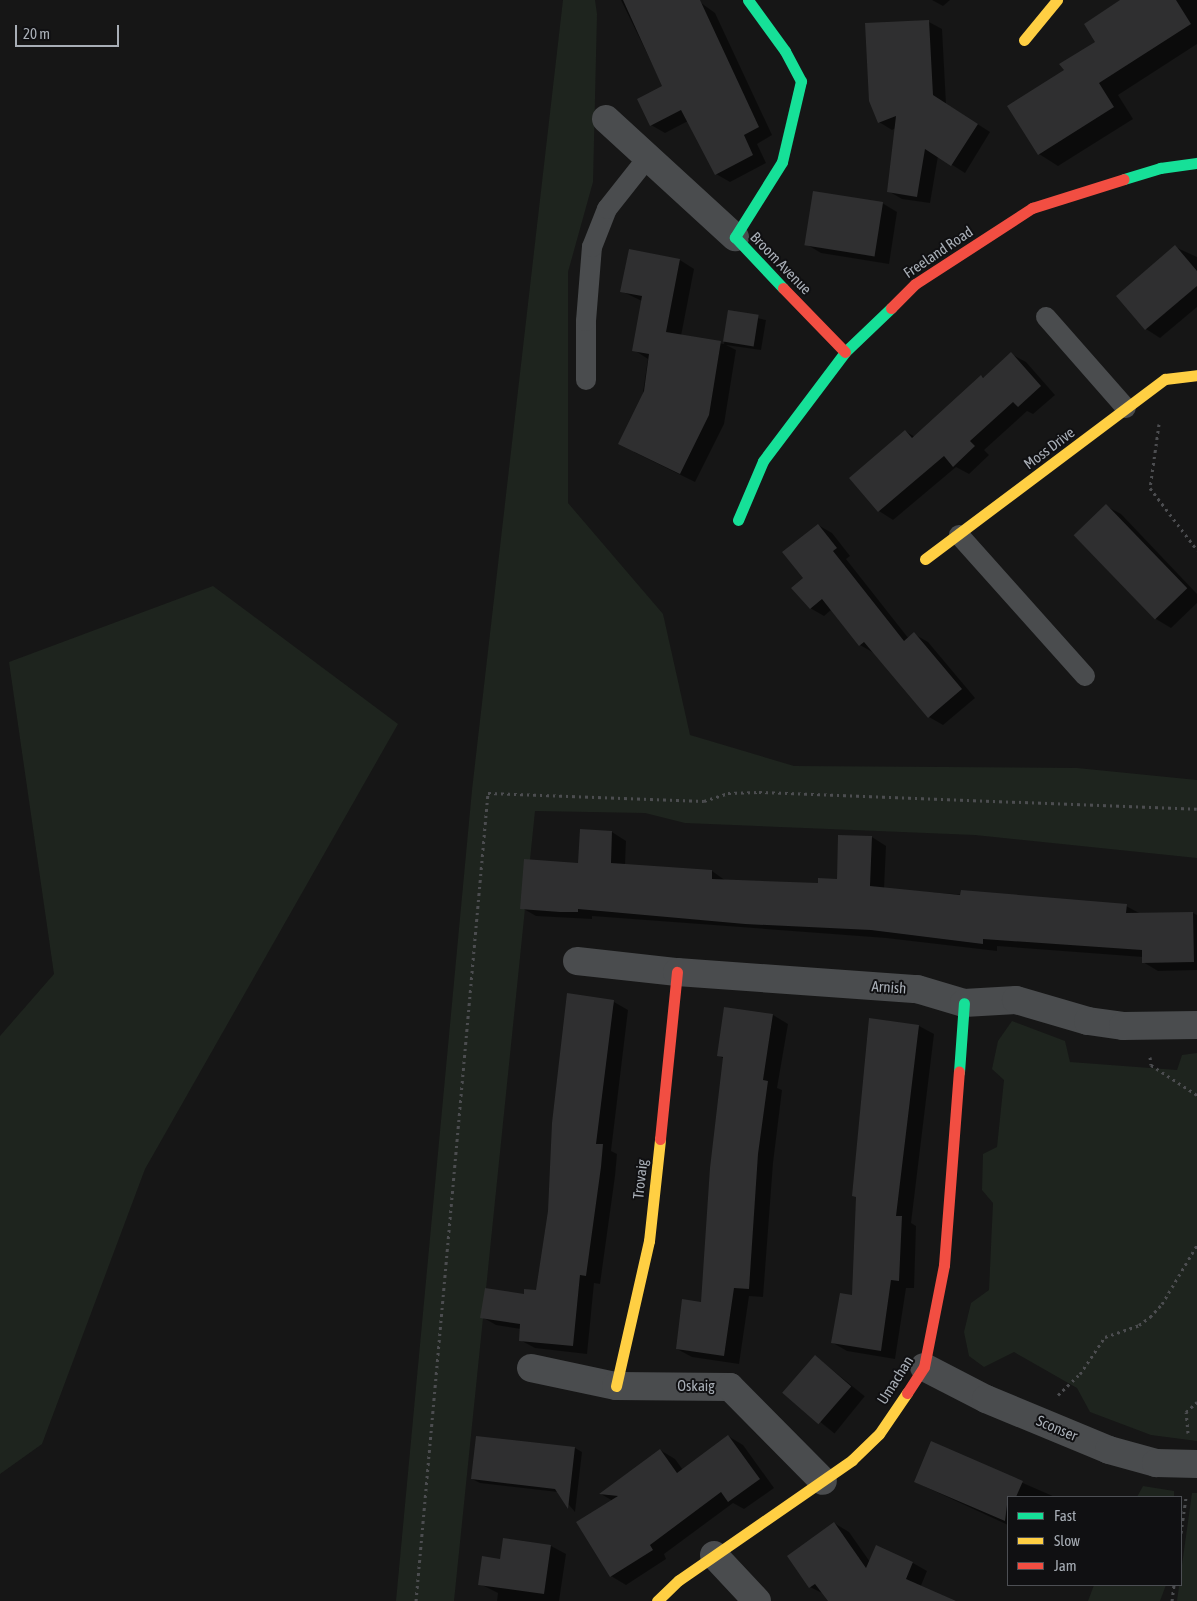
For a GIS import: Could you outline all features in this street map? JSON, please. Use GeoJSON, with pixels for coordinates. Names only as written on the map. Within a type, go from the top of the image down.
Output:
{"type":"FeatureCollection","features":[{"type":"Feature","properties":{"kind":"street","name":"Broom Avenue"},"geometry":{"type":"LineString","coordinates":[[748,0],[785,51],[800,81],[782,162],[735,237],[845,352]]}},
{"type":"Feature","properties":{"kind":"street"},"geometry":{"type":"LineString","coordinates":[[1024,40],[1057,0]]}},
{"type":"Feature","properties":{"kind":"street"},"geometry":{"type":"LineString","coordinates":[[606,119],[735,237]]}},
{"type":"Feature","properties":{"kind":"street","name":"Freeland Road"},"geometry":{"type":"LineString","coordinates":[[738,520],[763,461],[845,352],[914,284],[1032,208],[1160,168],[1197,163]]}},
{"type":"Feature","properties":{"kind":"street","name":"Moss Drive"},"geometry":{"type":"LineString","coordinates":[[925,559],[1165,379],[1197,375]]}},
{"type":"Feature","properties":{"kind":"street","name":"Arnish"},"geometry":{"type":"LineString","coordinates":[[577,961],[677,972],[918,988],[964,1003],[1016,1000],[1088,1021],[1146,1026],[1197,1025]]}},
{"type":"Feature","properties":{"kind":"street","name":"Trovaig"},"geometry":{"type":"LineString","coordinates":[[616,1386],[649,1241],[677,972]]}},
{"type":"Feature","properties":{"kind":"street","name":"Umachan"},"geometry":{"type":"LineString","coordinates":[[657,1601],[679,1580],[852,1460],[879,1434],[924,1367],[944,1265],[964,1003]]}},
{"type":"Feature","properties":{"kind":"street","name":"Sconser"},"geometry":{"type":"LineString","coordinates":[[924,1367],[1034,1419],[1109,1450],[1156,1463],[1197,1464]]}},
{"type":"Feature","properties":{"kind":"street","name":"Oskaig"},"geometry":{"type":"LineString","coordinates":[[531,1368],[616,1386],[730,1387],[823,1481]]}},
{"type":"Feature","properties":{"kind":"street"},"geometry":{"type":"LineString","coordinates":[[714,1555],[756,1601]]}},
{"type":"Feature","properties":{"kind":"lane"},"geometry":{"type":"LineString","coordinates":[[586,380],[586,321],[592,248],[607,209],[648,158]]}},
{"type":"Feature","properties":{"kind":"lane"},"geometry":{"type":"LineString","coordinates":[[1046,317],[1126,408]]}},
{"type":"Feature","properties":{"kind":"lane"},"geometry":{"type":"LineString","coordinates":[[959,534],[1085,676]]}},
{"type":"Feature","properties":{"kind":"path"},"geometry":{"type":"LineString","coordinates":[[1165,379],[1150,488],[1197,550]]}},
{"type":"Feature","properties":{"kind":"path"},"geometry":{"type":"LineString","coordinates":[[416,1601],[488,793],[704,801],[728,793],[759,792],[1197,809]]}},
{"type":"Feature","properties":{"kind":"path"},"geometry":{"type":"LineString","coordinates":[[1146,1026],[1151,1065],[1197,1095]]}},
{"type":"Feature","properties":{"kind":"path"},"geometry":{"type":"LineString","coordinates":[[1034,1419],[1080,1374],[1105,1336],[1140,1325],[1156,1310],[1197,1245]]}},
{"type":"Feature","properties":{"kind":"path"},"geometry":{"type":"LineString","coordinates":[[1172,1601],[1174,1586]]}},
{"type":"Feature","properties":{"kind":"shaded area"},"geometry":{"type":"Polygon","coordinates":[[[563,0],[595,0],[597,14],[593,182],[568,272],[568,503],[663,614],[690,735],[794,766],[1077,768],[1197,780],[1197,858],[975,835],[685,823],[645,813],[535,811],[454,1601],[396,1601],[472,790],[563,0]]]}},
{"type":"Feature","properties":{"kind":"shaded area"},"geometry":{"type":"Polygon","coordinates":[[[213,586],[398,724],[145,1169],[42,1444],[0,1474],[0,1036],[54,974],[9,662],[213,586]]]}},
{"type":"Feature","properties":{"kind":"shaded area"},"geometry":{"type":"Polygon","coordinates":[[[1012,1021],[1065,1041],[1070,1062],[1177,1070],[1182,1055],[1197,1053],[1197,1441],[1151,1435],[1090,1412],[1077,1388],[1014,1352],[984,1367],[969,1356],[964,1332],[971,1303],[989,1290],[993,1203],[982,1190],[983,1154],[997,1147],[1004,1080],[992,1069],[998,1041],[1012,1021]]]}},
{"type":"Feature","properties":{"kind":"shaded area"},"geometry":{"type":"Polygon","coordinates":[[[1143,1486],[1174,1491],[1174,1496],[1138,1496],[1143,1486]]]}},
{"type":"Feature","properties":{"kind":"shaded area"},"geometry":{"type":"Polygon","coordinates":[[[1192,1493],[1197,1493],[1197,1601],[1177,1601],[1179,1586],[1182,1586],[1182,1565],[1192,1493]]]}},
{"type":"Feature","properties":{"kind":"shaded area"},"geometry":{"type":"Polygon","coordinates":[[[1094,1586],[1166,1586],[1160,1601],[1088,1601],[1094,1586]]]}},
{"type":"Feature","properties":{"kind":"building"},"geometry":{"type":"Polygon","coordinates":[[[623,0],[700,0],[759,127],[744,135],[753,155],[715,175],[681,110],[650,126],[637,99],[662,86],[623,0]]]}},
{"type":"Feature","properties":{"kind":"building"},"geometry":{"type":"Polygon","coordinates":[[[1120,0],[1176,0],[1191,24],[1099,83],[1114,107],[1038,155],[1007,106],[1064,70],[1059,64],[1095,42],[1084,24],[1120,0]]]}},
{"type":"Feature","properties":{"kind":"building"},"geometry":{"type":"Polygon","coordinates":[[[929,20],[933,95],[978,124],[951,166],[925,149],[917,197],[887,192],[896,116],[878,123],[869,101],[865,23],[929,20]]]}},
{"type":"Feature","properties":{"kind":"building"},"geometry":{"type":"Polygon","coordinates":[[[813,191],[883,202],[875,256],[804,245],[813,191]]]}},
{"type":"Feature","properties":{"kind":"building"},"geometry":{"type":"Polygon","coordinates":[[[1175,245],[1197,271],[1197,286],[1145,330],[1116,296],[1175,245]]]}},
{"type":"Feature","properties":{"kind":"building"},"geometry":{"type":"Polygon","coordinates":[[[629,249],[680,259],[666,332],[721,341],[709,415],[680,474],[618,444],[644,391],[649,354],[632,351],[642,296],[620,292],[629,249]]]}},
{"type":"Feature","properties":{"kind":"building"},"geometry":{"type":"Polygon","coordinates":[[[728,310],[759,315],[754,346],[723,342],[728,310]]]}},
{"type":"Feature","properties":{"kind":"building"},"geometry":{"type":"Polygon","coordinates":[[[1011,352],[1041,386],[1018,407],[1013,402],[970,441],[975,446],[953,467],[944,456],[878,512],[849,478],[905,430],[912,438],[981,375],[983,378],[1011,352]]]}},
{"type":"Feature","properties":{"kind":"building"},"geometry":{"type":"Polygon","coordinates":[[[1106,504],[1187,588],[1155,619],[1074,535],[1106,504]]]}},
{"type":"Feature","properties":{"kind":"building"},"geometry":{"type":"Polygon","coordinates":[[[818,524],[837,548],[833,551],[904,641],[914,632],[962,689],[928,718],[864,642],[859,646],[822,599],[810,609],[791,588],[803,578],[782,552],[818,524]]]}},
{"type":"Feature","properties":{"kind":"building"},"geometry":{"type":"Polygon","coordinates":[[[580,829],[612,831],[611,863],[712,870],[712,879],[818,883],[818,878],[837,879],[838,835],[872,836],[870,886],[960,895],[961,890],[1127,904],[1126,913],[1193,912],[1194,962],[1142,963],[1142,950],[983,939],[983,944],[871,930],[745,924],[578,909],[578,912],[560,912],[520,909],[524,859],[578,863],[580,829]]]}},
{"type":"Feature","properties":{"kind":"building"},"geometry":{"type":"Polygon","coordinates":[[[567,993],[614,1000],[596,1144],[603,1144],[601,1167],[586,1276],[580,1275],[573,1346],[519,1341],[520,1324],[480,1318],[485,1288],[524,1294],[524,1289],[536,1290],[548,1211],[552,1123],[567,993]]]}},
{"type":"Feature","properties":{"kind":"building"},"geometry":{"type":"Polygon","coordinates":[[[724,1007],[773,1014],[763,1080],[768,1081],[758,1154],[749,1289],[734,1288],[724,1356],[676,1349],[682,1299],[701,1302],[710,1168],[723,1057],[717,1056],[724,1007]]]}},
{"type":"Feature","properties":{"kind":"building"},"geometry":{"type":"Polygon","coordinates":[[[869,1018],[919,1025],[896,1216],[902,1216],[899,1281],[891,1280],[881,1351],[831,1343],[840,1293],[852,1295],[856,1197],[852,1196],[869,1018]]]}},
{"type":"Feature","properties":{"kind":"building"},"geometry":{"type":"Polygon","coordinates":[[[815,1355],[851,1386],[818,1424],[782,1393],[815,1355]]]}},
{"type":"Feature","properties":{"kind":"building"},"geometry":{"type":"Polygon","coordinates":[[[728,1435],[760,1479],[728,1502],[721,1492],[650,1545],[653,1550],[610,1577],[576,1522],[618,1496],[599,1494],[660,1449],[677,1473],[728,1435]]]}},
{"type":"Feature","properties":{"kind":"building"},"geometry":{"type":"Polygon","coordinates":[[[476,1436],[575,1447],[568,1509],[555,1489],[471,1479],[476,1436]]]}},
{"type":"Feature","properties":{"kind":"building"},"geometry":{"type":"Polygon","coordinates":[[[931,1441],[1023,1481],[1016,1496],[1007,1496],[1005,1521],[914,1482],[931,1441]]]}},
{"type":"Feature","properties":{"kind":"building"},"geometry":{"type":"Polygon","coordinates":[[[834,1522],[866,1568],[876,1545],[913,1562],[906,1579],[956,1601],[828,1601],[815,1584],[809,1588],[787,1556],[834,1522]]]}},
{"type":"Feature","properties":{"kind":"building"},"geometry":{"type":"Polygon","coordinates":[[[503,1538],[551,1545],[544,1594],[478,1585],[482,1556],[500,1559],[503,1538]]]}},
{"type":"Feature","properties":{"kind":"traffic: fast"},"geometry":{"type":"LineString","coordinates":[[748,0],[785,51],[801,81],[782,162],[735,237],[783,288]]}},
{"type":"Feature","properties":{"kind":"traffic: fast"},"geometry":{"type":"LineString","coordinates":[[1124,179],[1160,168],[1197,163]]}},
{"type":"Feature","properties":{"kind":"traffic: fast"},"geometry":{"type":"LineString","coordinates":[[738,520],[763,461],[845,352],[891,308]]}},
{"type":"Feature","properties":{"kind":"traffic: fast"},"geometry":{"type":"LineString","coordinates":[[959,1072],[964,1003]]}},
{"type":"Feature","properties":{"kind":"traffic: slow"},"geometry":{"type":"LineString","coordinates":[[1024,40],[1057,0]]}},
{"type":"Feature","properties":{"kind":"traffic: slow"},"geometry":{"type":"LineString","coordinates":[[925,559],[1165,379],[1197,375]]}},
{"type":"Feature","properties":{"kind":"traffic: slow"},"geometry":{"type":"LineString","coordinates":[[616,1386],[649,1241],[660,1139]]}},
{"type":"Feature","properties":{"kind":"traffic: slow"},"geometry":{"type":"LineString","coordinates":[[657,1601],[679,1580],[852,1460],[879,1434],[907,1393]]}},
{"type":"Feature","properties":{"kind":"traffic: jam"},"geometry":{"type":"LineString","coordinates":[[891,308],[915,284],[1032,208],[1124,179]]}},
{"type":"Feature","properties":{"kind":"traffic: jam"},"geometry":{"type":"LineString","coordinates":[[783,288],[845,352]]}},
{"type":"Feature","properties":{"kind":"traffic: jam"},"geometry":{"type":"LineString","coordinates":[[660,1139],[677,972]]}},
{"type":"Feature","properties":{"kind":"traffic: jam"},"geometry":{"type":"LineString","coordinates":[[907,1393],[924,1367],[944,1265],[959,1072]]}}]}
